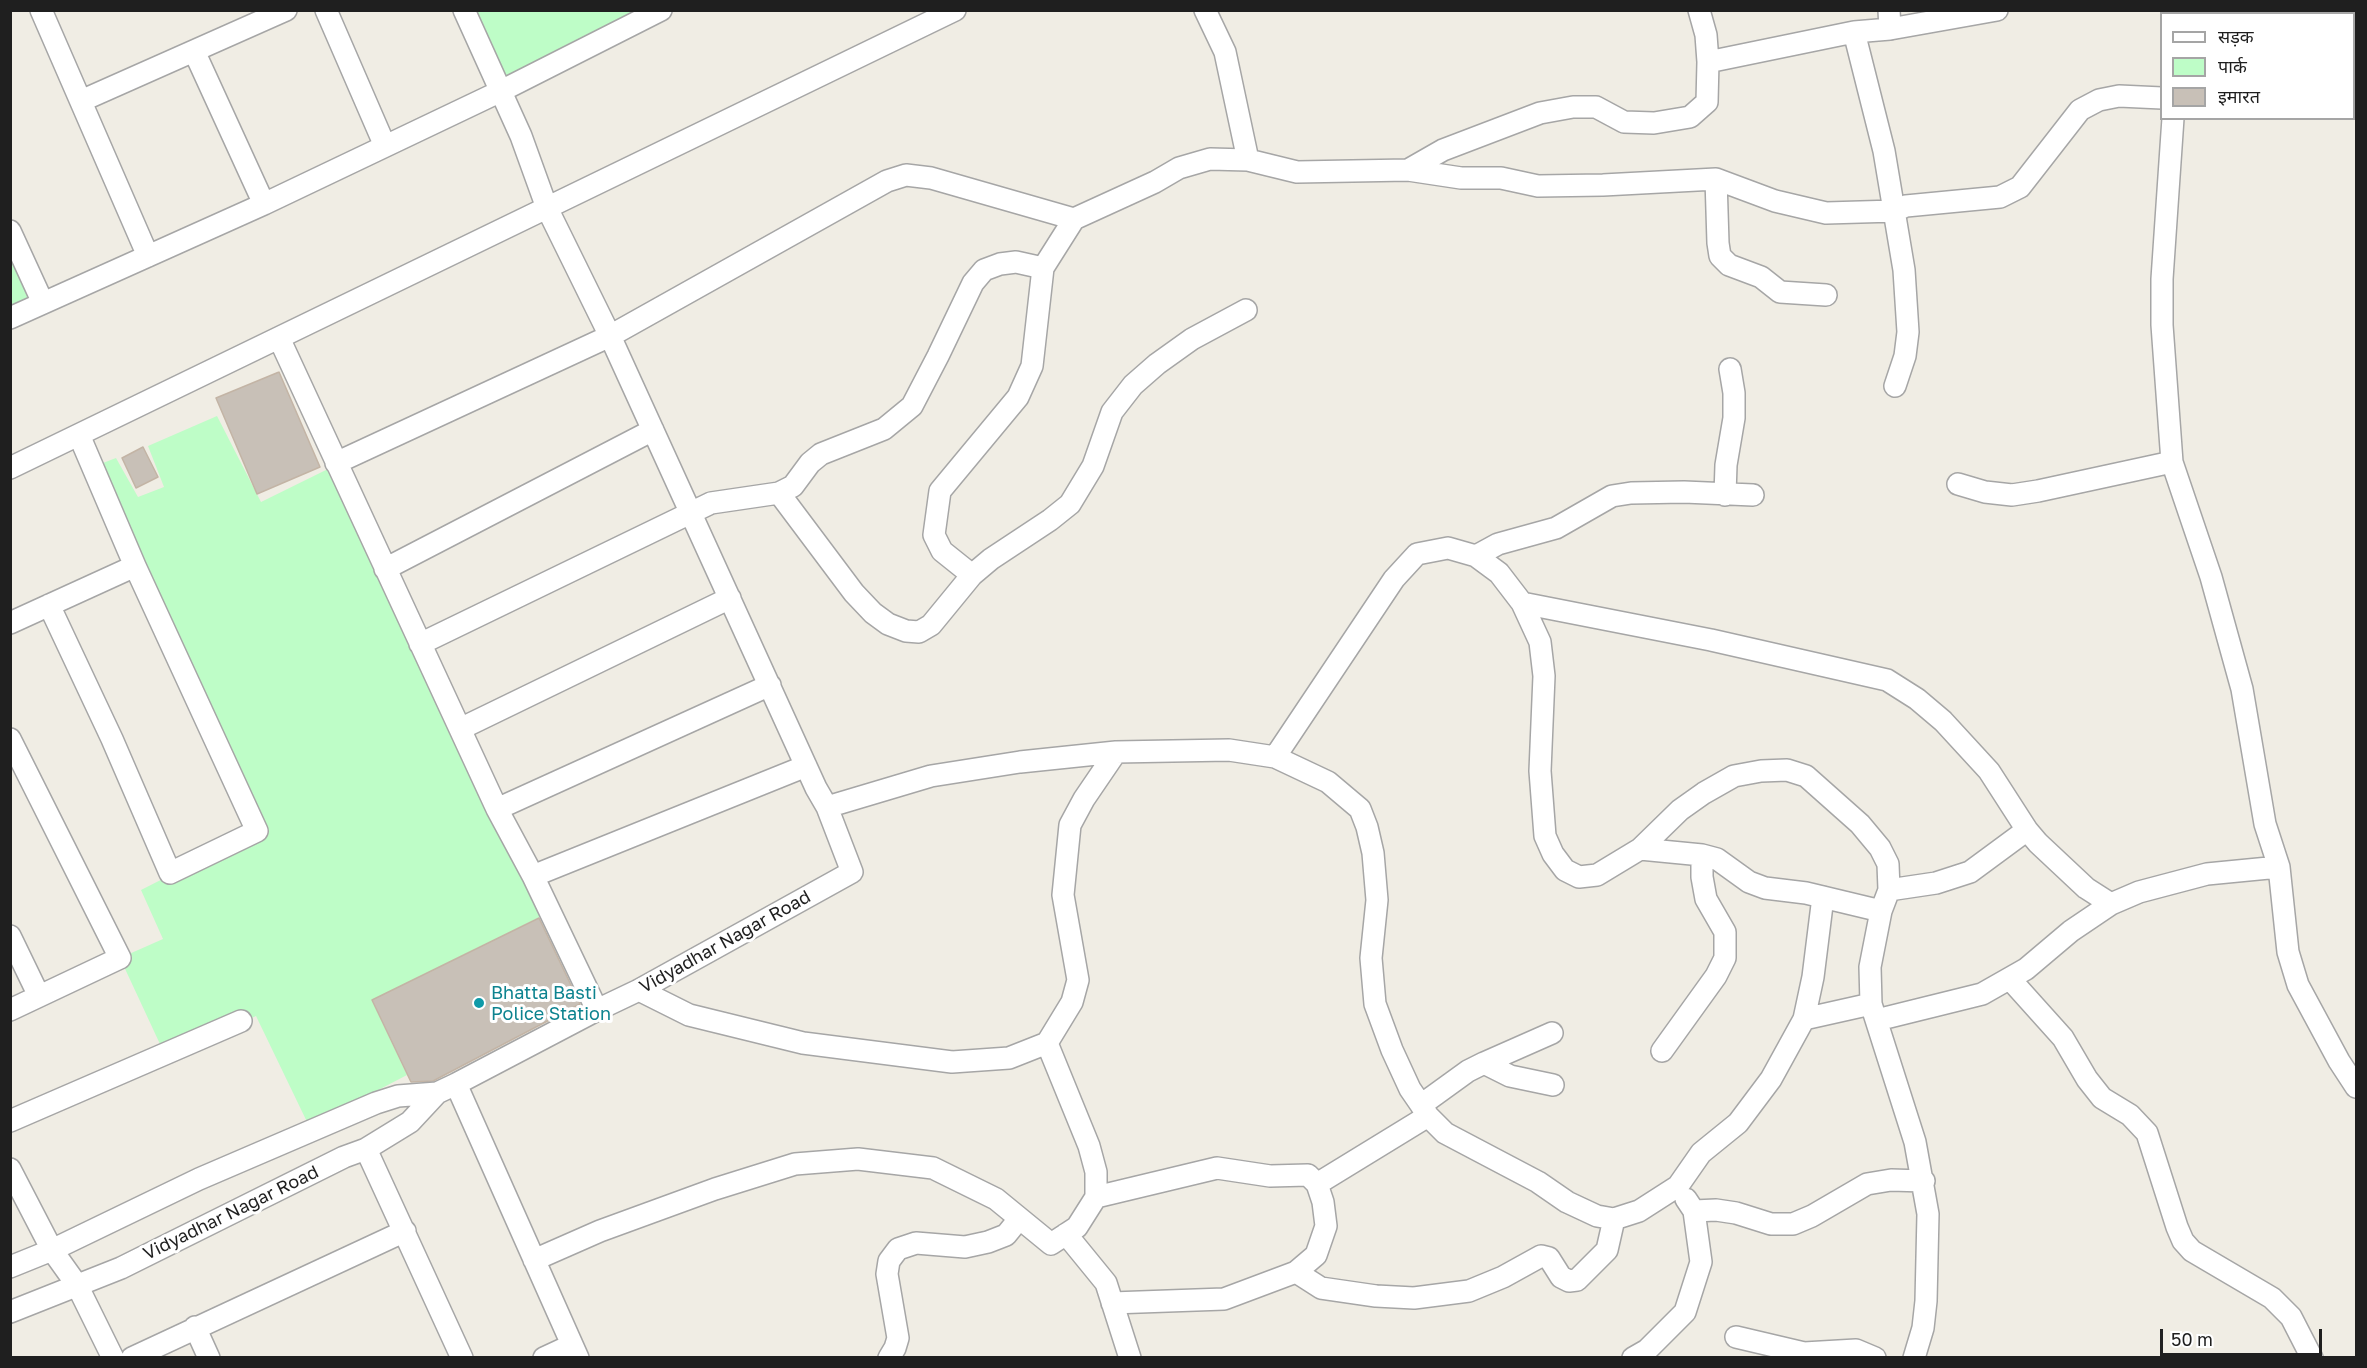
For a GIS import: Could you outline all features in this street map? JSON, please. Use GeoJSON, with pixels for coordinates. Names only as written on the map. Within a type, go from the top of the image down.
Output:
{"type":"FeatureCollection","features":[{"type":"Feature","properties":{"kind":"street"},"geometry":{"type":"LineString","coordinates":[[41,10],[148,256]]}},
{"type":"Feature","properties":{"kind":"street"},"geometry":{"type":"LineString","coordinates":[[81,101],[286,10]]}},
{"type":"Feature","properties":{"kind":"street"},"geometry":{"type":"LineString","coordinates":[[326,10],[385,146]]}},
{"type":"Feature","properties":{"kind":"street"},"geometry":{"type":"LineString","coordinates":[[464,10],[521,136],[547,208],[610,336],[806,766],[827,807],[931,776],[1020,762],[1116,752],[1229,750],[1275,757],[1328,782],[1360,809],[1373,853],[1377,900],[1371,958],[1375,1004],[1392,1050],[1410,1089],[1424,1111],[1445,1133],[1538,1182],[1568,1202],[1597,1216],[1614,1219],[1639,1211],[1678,1186],[1701,1154],[1738,1123],[1771,1079],[1804,1019],[1813,977],[1822,897]]}},
{"type":"Feature","properties":{"kind":"street"},"geometry":{"type":"LineString","coordinates":[[10,318],[264,204],[501,91],[661,10]]}},
{"type":"Feature","properties":{"kind":"street"},"geometry":{"type":"LineString","coordinates":[[10,468],[955,10]]}},
{"type":"Feature","properties":{"kind":"street"},"geometry":{"type":"LineString","coordinates":[[1205,10],[1225,52],[1248,160]]}},
{"type":"Feature","properties":{"kind":"street"},"geometry":{"type":"LineString","coordinates":[[1408,170],[1443,150],[1540,113],[1573,107],[1596,107],[1624,122],[1654,123],[1690,117],[1707,102],[1706,35],[1699,10]]}},
{"type":"Feature","properties":{"kind":"street"},"geometry":{"type":"LineString","coordinates":[[1708,62],[1854,32],[1889,20],[1997,10]]}},
{"type":"Feature","properties":{"kind":"street"},"geometry":{"type":"LineString","coordinates":[[1854,32],[1884,151],[1905,279],[1908,332],[1905,356],[1895,386]]}},
{"type":"Feature","properties":{"kind":"street"},"geometry":{"type":"LineString","coordinates":[[194,51],[264,204]]}},
{"type":"Feature","properties":{"kind":"street"},"geometry":{"type":"LineString","coordinates":[[972,575],[942,551],[934,534],[940,491],[1018,397],[1032,366],[1043,268],[1074,219],[1155,183],[1179,168],[1210,159],[1248,160],[1297,171],[1408,170],[1461,178],[1501,178],[1538,186],[1716,179],[1775,201],[1826,213],[1895,211],[1906,206],[2000,197],[2020,187],[2080,110],[2099,100],[2119,96],[2160,98]]}},
{"type":"Feature","properties":{"kind":"street"},"geometry":{"type":"LineString","coordinates":[[2173,120],[2162,279],[2162,325],[2172,462],[2229,635],[2242,689],[2265,824],[2279,867],[2288,952],[2298,984],[2339,1061],[2356,1087]]}},
{"type":"Feature","properties":{"kind":"street"},"geometry":{"type":"LineString","coordinates":[[336,463],[610,336],[886,181],[906,175],[931,178],[1074,219]]}},
{"type":"Feature","properties":{"kind":"street"},"geometry":{"type":"LineString","coordinates":[[1716,179],[1720,256],[1729,265],[1761,277],[1780,292],[1826,295]]}},
{"type":"Feature","properties":{"kind":"street"},"geometry":{"type":"LineString","coordinates":[[10,231],[43,303]]}},
{"type":"Feature","properties":{"kind":"street"},"geometry":{"type":"LineString","coordinates":[[420,644],[711,503],[779,493],[793,486],[810,463],[821,454],[884,429],[912,406],[973,283],[984,270],[1000,264],[1016,262],[1043,268]]}},
{"type":"Feature","properties":{"kind":"street"},"geometry":{"type":"LineString","coordinates":[[779,493],[854,594],[888,624],[906,631],[918,632],[931,625],[972,575],[991,559],[1070,504],[1093,466],[1112,412],[1132,385],[1192,339],[1246,310]]}},
{"type":"Feature","properties":{"kind":"street"},"geometry":{"type":"LineString","coordinates":[[279,338],[497,810],[597,1010]]}},
{"type":"Feature","properties":{"kind":"street"},"geometry":{"type":"LineString","coordinates":[[1725,495],[1726,465],[1734,418],[1734,393],[1730,369]]}},
{"type":"Feature","properties":{"kind":"street"},"geometry":{"type":"LineString","coordinates":[[385,569],[653,430]]}},
{"type":"Feature","properties":{"kind":"street"},"geometry":{"type":"LineString","coordinates":[[50,605],[170,873],[257,831],[135,566],[79,435]]}},
{"type":"Feature","properties":{"kind":"street"},"geometry":{"type":"LineString","coordinates":[[1958,484],[1985,492],[2012,495],[2172,462]]}},
{"type":"Feature","properties":{"kind":"street"},"geometry":{"type":"LineString","coordinates":[[1476,556],[1498,544],[1564,524],[1612,496],[1652,493],[1753,495]]}},
{"type":"Feature","properties":{"kind":"street"},"geometry":{"type":"LineString","coordinates":[[1275,757],[1394,579],[1418,554],[1448,548],[1476,556],[1499,573],[1522,603],[1540,642],[1544,676],[1540,771],[1545,836],[1553,854],[1565,870],[1579,877],[1597,875],[1640,849],[1680,810],[1734,776],[1786,770],[1806,776],[1860,824],[1880,848],[1888,864],[1889,890],[1881,911],[1870,968],[1874,1012],[1915,1142],[1928,1214],[1926,1301],[1923,1328],[1914,1358]]}},
{"type":"Feature","properties":{"kind":"street"},"geometry":{"type":"LineString","coordinates":[[10,623],[135,566]]}},
{"type":"Feature","properties":{"kind":"street"},"geometry":{"type":"LineString","coordinates":[[459,729],[730,598]]}},
{"type":"Feature","properties":{"kind":"street"},"geometry":{"type":"LineString","coordinates":[[1522,603],[1711,640],[1887,680],[1917,699],[1969,747],[1989,771],[2027,830],[2086,888],[2111,904]]}},
{"type":"Feature","properties":{"kind":"street"},"geometry":{"type":"LineString","coordinates":[[497,810],[770,685]]}},
{"type":"Feature","properties":{"kind":"street"},"geometry":{"type":"LineString","coordinates":[[10,739],[120,958],[10,1010]]}},
{"type":"Feature","properties":{"kind":"street"},"geometry":{"type":"LineString","coordinates":[[639,990],[689,1016],[803,1043],[952,1062],[1009,1058],[1047,1042],[1072,1002],[1078,980],[1063,895],[1070,825],[1116,752]]}},
{"type":"Feature","properties":{"kind":"street"},"geometry":{"type":"LineString","coordinates":[[532,876],[806,766]]}},
{"type":"Feature","properties":{"kind":"street","name":"Vidyadhar Nagar Road"},"geometry":{"type":"LineString","coordinates":[[10,1312],[121,1268],[344,1157],[366,1149],[410,1122],[447,1089],[639,990],[852,872],[827,807]]}},
{"type":"Feature","properties":{"kind":"street"},"geometry":{"type":"LineString","coordinates":[[1889,890],[1936,883],[1970,872],[2027,830]]}},
{"type":"Feature","properties":{"kind":"street"},"geometry":{"type":"LineString","coordinates":[[1640,849],[1702,855],[1718,860],[1749,882],[1765,888],[1822,897],[1881,911]]}},
{"type":"Feature","properties":{"kind":"street"},"geometry":{"type":"LineString","coordinates":[[1662,1051],[1716,976],[1725,958],[1725,932],[1706,899],[1702,878],[1702,855]]}},
{"type":"Feature","properties":{"kind":"street"},"geometry":{"type":"LineString","coordinates":[[1804,1019],[1874,1012],[1982,994],[2026,969],[2071,931],[2111,904],[2139,892],[2180,879],[2207,874],[2279,867]]}},
{"type":"Feature","properties":{"kind":"street"},"geometry":{"type":"LineString","coordinates":[[10,936],[39,996]]}},
{"type":"Feature","properties":{"kind":"street"},"geometry":{"type":"LineString","coordinates":[[2010,979],[2063,1038],[2087,1079],[2102,1098],[2130,1115],[2147,1133],[2183,1241],[2192,1251],[2272,1298],[2291,1317],[2312,1358]]}},
{"type":"Feature","properties":{"kind":"street"},"geometry":{"type":"LineString","coordinates":[[10,1121],[241,1021]]}},
{"type":"Feature","properties":{"kind":"street"},"geometry":{"type":"LineString","coordinates":[[1317,1184],[1424,1111],[1468,1071],[1552,1033]]}},
{"type":"Feature","properties":{"kind":"street"},"geometry":{"type":"LineString","coordinates":[[534,1260],[600,1231],[715,1189],[795,1164],[858,1159],[933,1168],[996,1199],[1051,1244],[1077,1227],[1096,1197],[1096,1172],[1089,1146],[1047,1042]]}},
{"type":"Feature","properties":{"kind":"street"},"geometry":{"type":"LineString","coordinates":[[1484,1063],[1510,1076],[1553,1085]]}},
{"type":"Feature","properties":{"kind":"street"},"geometry":{"type":"LineString","coordinates":[[447,1089],[534,1260],[575,1351],[544,1358]]}},
{"type":"Feature","properties":{"kind":"street","name":"Vidyadhar Nagar Road"},"geometry":{"type":"LineString","coordinates":[[10,1267],[52,1250],[199,1179],[376,1103],[398,1096],[447,1089]]}},
{"type":"Feature","properties":{"kind":"street"},"geometry":{"type":"LineString","coordinates":[[366,1149],[462,1358]]}},
{"type":"Feature","properties":{"kind":"street"},"geometry":{"type":"LineString","coordinates":[[1096,1197],[1217,1168],[1270,1176],[1308,1175],[1317,1184],[1323,1202],[1326,1226],[1316,1255],[1296,1272],[1224,1299],[1112,1303]]}},
{"type":"Feature","properties":{"kind":"street"},"geometry":{"type":"LineString","coordinates":[[10,1169],[52,1250],[77,1285],[112,1358]]}},
{"type":"Feature","properties":{"kind":"street"},"geometry":{"type":"LineString","coordinates":[[1694,1211],[1716,1210],[1736,1213],[1772,1224],[1793,1224],[1812,1216],[1868,1184],[1891,1180],[1924,1182]]}},
{"type":"Feature","properties":{"kind":"street"},"geometry":{"type":"LineString","coordinates":[[1634,1358],[1647,1350],[1685,1312],[1701,1262],[1694,1211],[1678,1186]]}},
{"type":"Feature","properties":{"kind":"street"},"geometry":{"type":"LineString","coordinates":[[889,1358],[898,1338],[886,1274],[889,1262],[898,1249],[916,1243],[965,1247],[988,1242],[1006,1235],[1019,1219]]}},
{"type":"Feature","properties":{"kind":"street"},"geometry":{"type":"LineString","coordinates":[[1296,1272],[1321,1288],[1376,1296],[1414,1298],[1469,1291],[1495,1281],[1541,1256],[1549,1258],[1561,1277],[1569,1281],[1577,1280],[1607,1250],[1614,1219]]}},
{"type":"Feature","properties":{"kind":"street"},"geometry":{"type":"LineString","coordinates":[[132,1358],[405,1232]]}},
{"type":"Feature","properties":{"kind":"street"},"geometry":{"type":"LineString","coordinates":[[1066,1234],[1106,1283],[1130,1358]]}},
{"type":"Feature","properties":{"kind":"street"},"geometry":{"type":"LineString","coordinates":[[195,1327],[209,1358]]}},
{"type":"Feature","properties":{"kind":"street"},"geometry":{"type":"LineString","coordinates":[[1736,1337],[1804,1353],[1856,1350],[1875,1358]]}},
{"type":"Feature","properties":{"kind":"green space"},"geometry":{"type":"Polygon","coordinates":[[[472,11],[643,11],[504,82],[472,11]]]}},
{"type":"Feature","properties":{"kind":"green space"},"geometry":{"type":"Polygon","coordinates":[[[10,248],[32,296],[11,306],[10,306],[10,248]]]}},
{"type":"Feature","properties":{"kind":"green space"},"geometry":{"type":"Polygon","coordinates":[[[217,416],[261,502],[328,469],[544,915],[372,1000],[407,1075],[309,1126],[256,1016],[166,1057],[120,958],[163,939],[141,890],[261,829],[95,466],[116,458],[138,497],[164,487],[148,446],[217,416]]]}},
{"type":"Feature","properties":{"kind":"building"},"geometry":{"type":"Polygon","coordinates":[[[279,372],[320,467],[257,494],[216,398],[279,372]]]}},
{"type":"Feature","properties":{"kind":"building"},"geometry":{"type":"Polygon","coordinates":[[[143,447],[158,477],[136,488],[122,458],[143,447]]]}},
{"type":"Feature","properties":{"kind":"building","name":"Bhatta Basti Police Station"},"geometry":{"type":"Polygon","coordinates":[[[539,918],[580,1004],[433,1081],[411,1082],[372,1000],[539,918]]]}},
{"type":"Feature","properties":{"kind":"place","name":"Bhatta Basti Police Station"},"geometry":{"type":"Point","coordinates":[479,1003]}}]}
